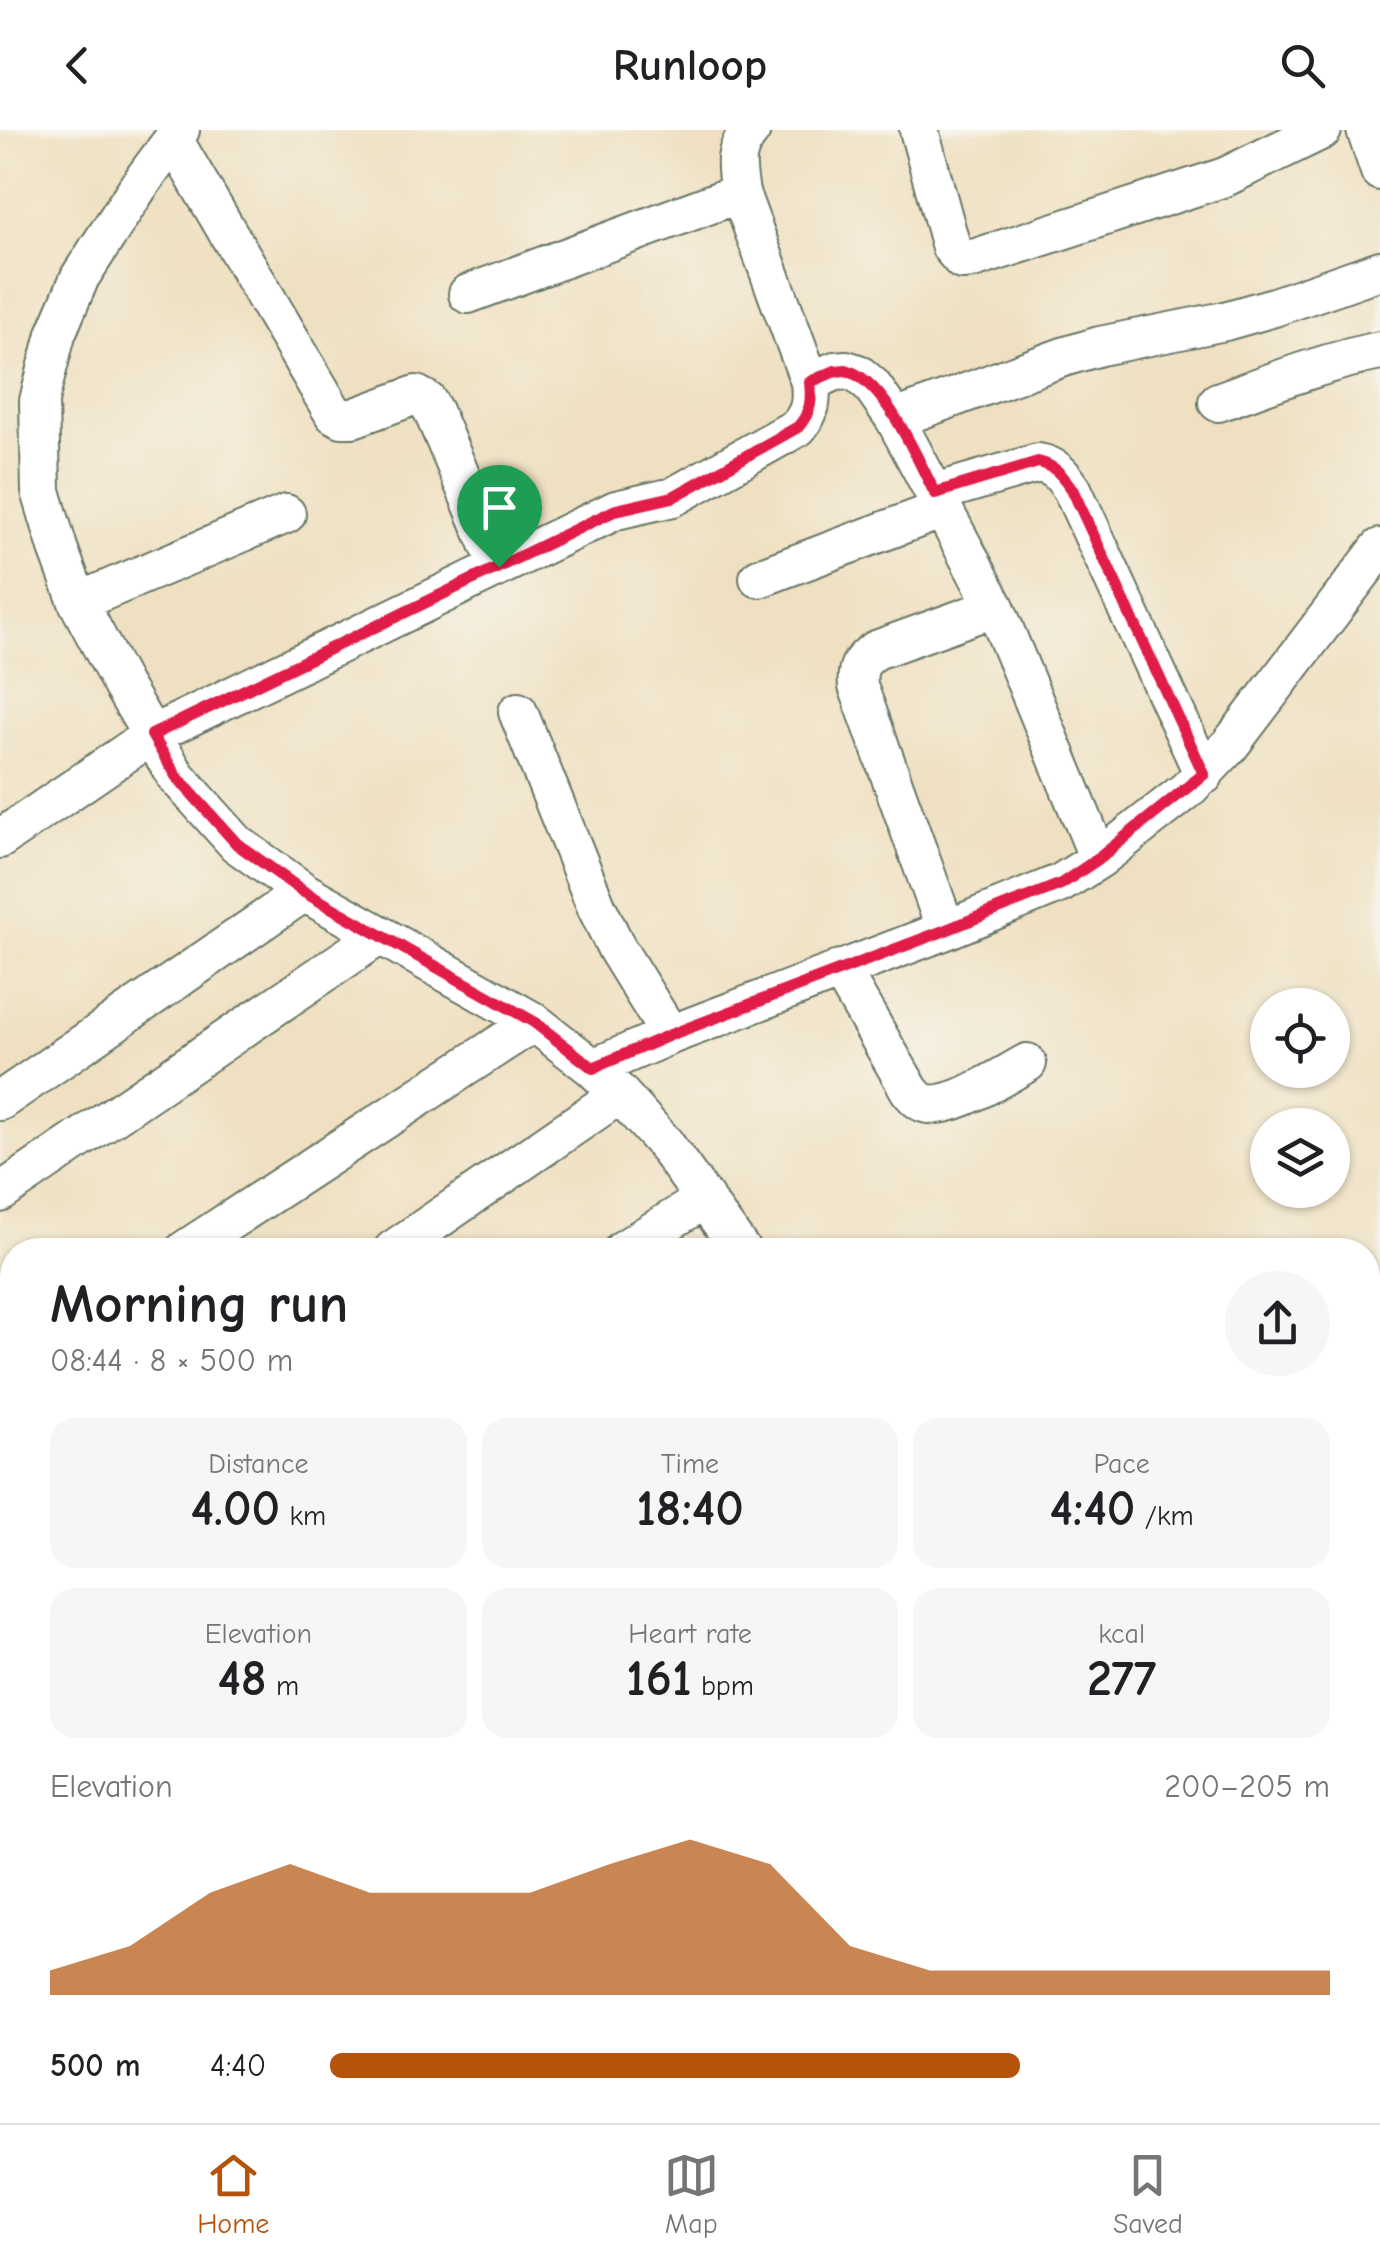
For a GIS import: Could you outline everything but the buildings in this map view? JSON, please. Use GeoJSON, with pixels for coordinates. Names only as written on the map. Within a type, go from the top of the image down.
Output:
{"type":"FeatureCollection","features":[{"type":"Feature","properties":{"kind":"street"},"geometry":{"type":"LineString","coordinates":[[0,840],[152,735],[616,510],[673,497],[798,427],[808,416],[812,402],[810,382],[740,193],[736,164],[740,143],[751,130]]}},
{"type":"Feature","properties":{"kind":"street"},"geometry":{"type":"LineString","coordinates":[[919,130],[951,247],[962,260],[972,260],[1225,177],[1322,130]]}},
{"type":"Feature","properties":{"kind":"street"},"geometry":{"type":"LineString","coordinates":[[1366,130],[1380,171]]}},
{"type":"Feature","properties":{"kind":"street"},"geometry":{"type":"LineString","coordinates":[[499,567],[426,400],[416,395],[353,418],[334,414],[176,134],[80,278],[56,334],[39,402],[41,491],[78,602],[176,776],[237,844],[304,892],[534,1022],[607,1081],[664,1144],[733,1238]]}},
{"type":"Feature","properties":{"kind":"street"},"geometry":{"type":"LineString","coordinates":[[468,294],[740,193]]}},
{"type":"Feature","properties":{"kind":"street"},"geometry":{"type":"LineString","coordinates":[[895,419],[1063,357],[1134,338],[1225,321],[1380,270]]}},
{"type":"Feature","properties":{"kind":"street"},"geometry":{"type":"LineString","coordinates":[[1218,402],[1321,366],[1380,351]]}},
{"type":"Feature","properties":{"kind":"street"},"geometry":{"type":"LineString","coordinates":[[810,382],[835,371],[858,374],[872,386],[895,419],[995,607],[1098,859]]}},
{"type":"Feature","properties":{"kind":"street"},"geometry":{"type":"LineString","coordinates":[[759,578],[1038,462],[1050,465],[1060,471],[1072,489],[1204,774]]}},
{"type":"Feature","properties":{"kind":"street"},"geometry":{"type":"LineString","coordinates":[[78,602],[286,514]]}},
{"type":"Feature","properties":{"kind":"street"},"geometry":{"type":"LineString","coordinates":[[408,1238],[670,1035],[1061,884],[1098,859],[1204,774],[1380,548]]}},
{"type":"Feature","properties":{"kind":"street"},"geometry":{"type":"LineString","coordinates":[[946,930],[858,686],[857,670],[863,659],[876,650],[995,607]]}},
{"type":"Feature","properties":{"kind":"street"},"geometry":{"type":"LineString","coordinates":[[518,712],[597,908],[617,949],[670,1035]]}},
{"type":"Feature","properties":{"kind":"street"},"geometry":{"type":"LineString","coordinates":[[0,1101],[304,892]]}},
{"type":"Feature","properties":{"kind":"street"},"geometry":{"type":"LineString","coordinates":[[0,1193],[380,935]]}},
{"type":"Feature","properties":{"kind":"street"},"geometry":{"type":"LineString","coordinates":[[840,969],[910,1091],[922,1102],[933,1106],[950,1102],[1027,1063]]}},
{"type":"Feature","properties":{"kind":"street"},"geometry":{"type":"LineString","coordinates":[[202,1238],[534,1022]]}},
{"type":"Feature","properties":{"kind":"street"},"geometry":{"type":"LineString","coordinates":[[642,1238],[705,1199]]}},
{"type":"Feature","properties":{"kind":"route"},"geometry":{"type":"LineString","coordinates":[[846,370],[872,386],[895,419],[935,493],[1038,462],[1060,471],[1072,489],[1204,774],[1061,884],[593,1068],[534,1022],[304,892],[237,844],[176,776],[152,735],[499,567],[616,510],[659,502],[711,477],[798,427],[808,416],[812,402],[810,382],[846,370]]}}]}
